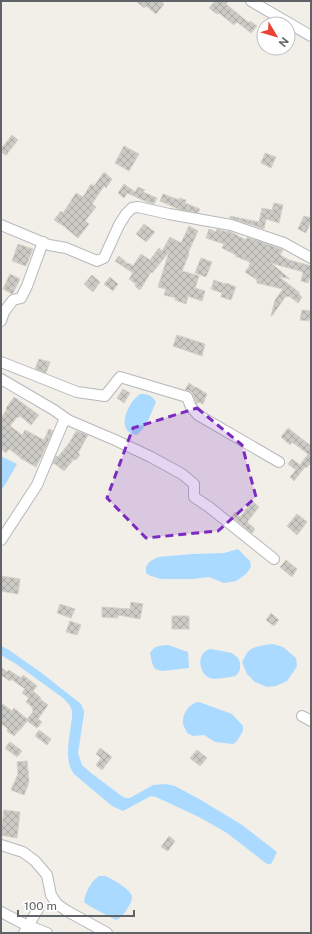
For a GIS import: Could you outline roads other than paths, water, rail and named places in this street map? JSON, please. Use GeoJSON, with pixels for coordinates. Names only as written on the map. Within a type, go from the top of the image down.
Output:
{"type":"FeatureCollection","features":[{"type":"Feature","properties":{"kind":"street"},"geometry":{"type":"LineString","coordinates":[[251,1],[311,36]]}},
{"type":"Feature","properties":{"kind":"street"},"geometry":{"type":"LineString","coordinates":[[1,224],[49,245],[66,248],[97,261],[104,258],[119,225],[126,214],[132,208],[138,207],[231,225],[284,243],[311,258]]}},
{"type":"Feature","properties":{"kind":"street"},"geometry":{"type":"LineString","coordinates":[[1,321],[4,312],[13,300],[21,298],[43,242]]}},
{"type":"Feature","properties":{"kind":"street"},"geometry":{"type":"LineString","coordinates":[[1,362],[77,392],[105,396],[120,377],[187,398],[191,407],[198,415],[279,462]]}},
{"type":"Feature","properties":{"kind":"street"},"geometry":{"type":"LineString","coordinates":[[1,379],[65,418],[151,457],[182,474],[194,484],[194,497],[274,559]]}},
{"type":"Feature","properties":{"kind":"street"},"geometry":{"type":"LineString","coordinates":[[1,540],[37,485],[65,418]]}},
{"type":"Feature","properties":{"kind":"street"},"geometry":{"type":"LineString","coordinates":[[1,845],[23,852],[35,861],[47,875],[51,895],[57,904],[107,933]]}},
{"type":"Feature","properties":{"kind":"street"},"geometry":{"type":"LineString","coordinates":[[26,929],[38,909]]}},
{"type":"Feature","properties":{"kind":"street"},"geometry":{"type":"LineString","coordinates":[[1,912],[26,929],[47,933]]}},
{"type":"Feature","properties":{"kind":"water"},"geometry":{"type":"Polygon","coordinates":[[[140,394],[150,395],[156,402],[146,424],[137,435],[130,433],[126,428],[125,416],[131,403],[140,394]]]}},
{"type":"Feature","properties":{"kind":"water"},"geometry":{"type":"Polygon","coordinates":[[[3,457],[17,464],[1,490],[1,458],[3,457]]]}},
{"type":"Feature","properties":{"kind":"water"},"geometry":{"type":"Polygon","coordinates":[[[238,549],[250,561],[251,567],[246,574],[236,581],[224,583],[209,577],[193,579],[161,579],[146,573],[146,567],[149,562],[158,557],[224,553],[238,549]]]}},
{"type":"Feature","properties":{"kind":"water"},"geometry":{"type":"Polygon","coordinates":[[[273,644],[283,647],[296,658],[297,666],[287,681],[276,686],[267,687],[255,682],[247,674],[242,662],[246,654],[252,649],[259,646],[273,644]]]}},
{"type":"Feature","properties":{"kind":"water"},"geometry":{"type":"Polygon","coordinates":[[[168,645],[188,652],[189,668],[162,671],[155,669],[150,653],[156,647],[168,645]]]}},
{"type":"Feature","properties":{"kind":"water"},"geometry":{"type":"Polygon","coordinates":[[[1,646],[43,674],[81,704],[84,714],[78,753],[82,765],[91,773],[126,798],[130,798],[153,785],[166,784],[175,786],[242,825],[277,852],[271,864],[267,864],[227,833],[199,817],[156,797],[149,797],[123,811],[112,806],[74,774],[71,769],[68,757],[72,716],[70,706],[63,698],[1,655],[1,646]]]}},
{"type":"Feature","properties":{"kind":"water"},"geometry":{"type":"Polygon","coordinates":[[[211,649],[232,653],[238,658],[240,670],[236,676],[216,679],[206,676],[200,663],[203,654],[211,649]]]}},
{"type":"Feature","properties":{"kind":"water"},"geometry":{"type":"Polygon","coordinates":[[[199,702],[232,714],[243,726],[243,731],[237,741],[233,744],[215,742],[204,735],[193,736],[187,733],[183,724],[185,713],[192,704],[199,702]]]}},
{"type":"Feature","properties":{"kind":"water"},"geometry":{"type":"Polygon","coordinates":[[[99,876],[105,876],[112,879],[131,894],[132,899],[129,906],[122,916],[116,920],[84,902],[93,881],[99,876]]]}}]}
